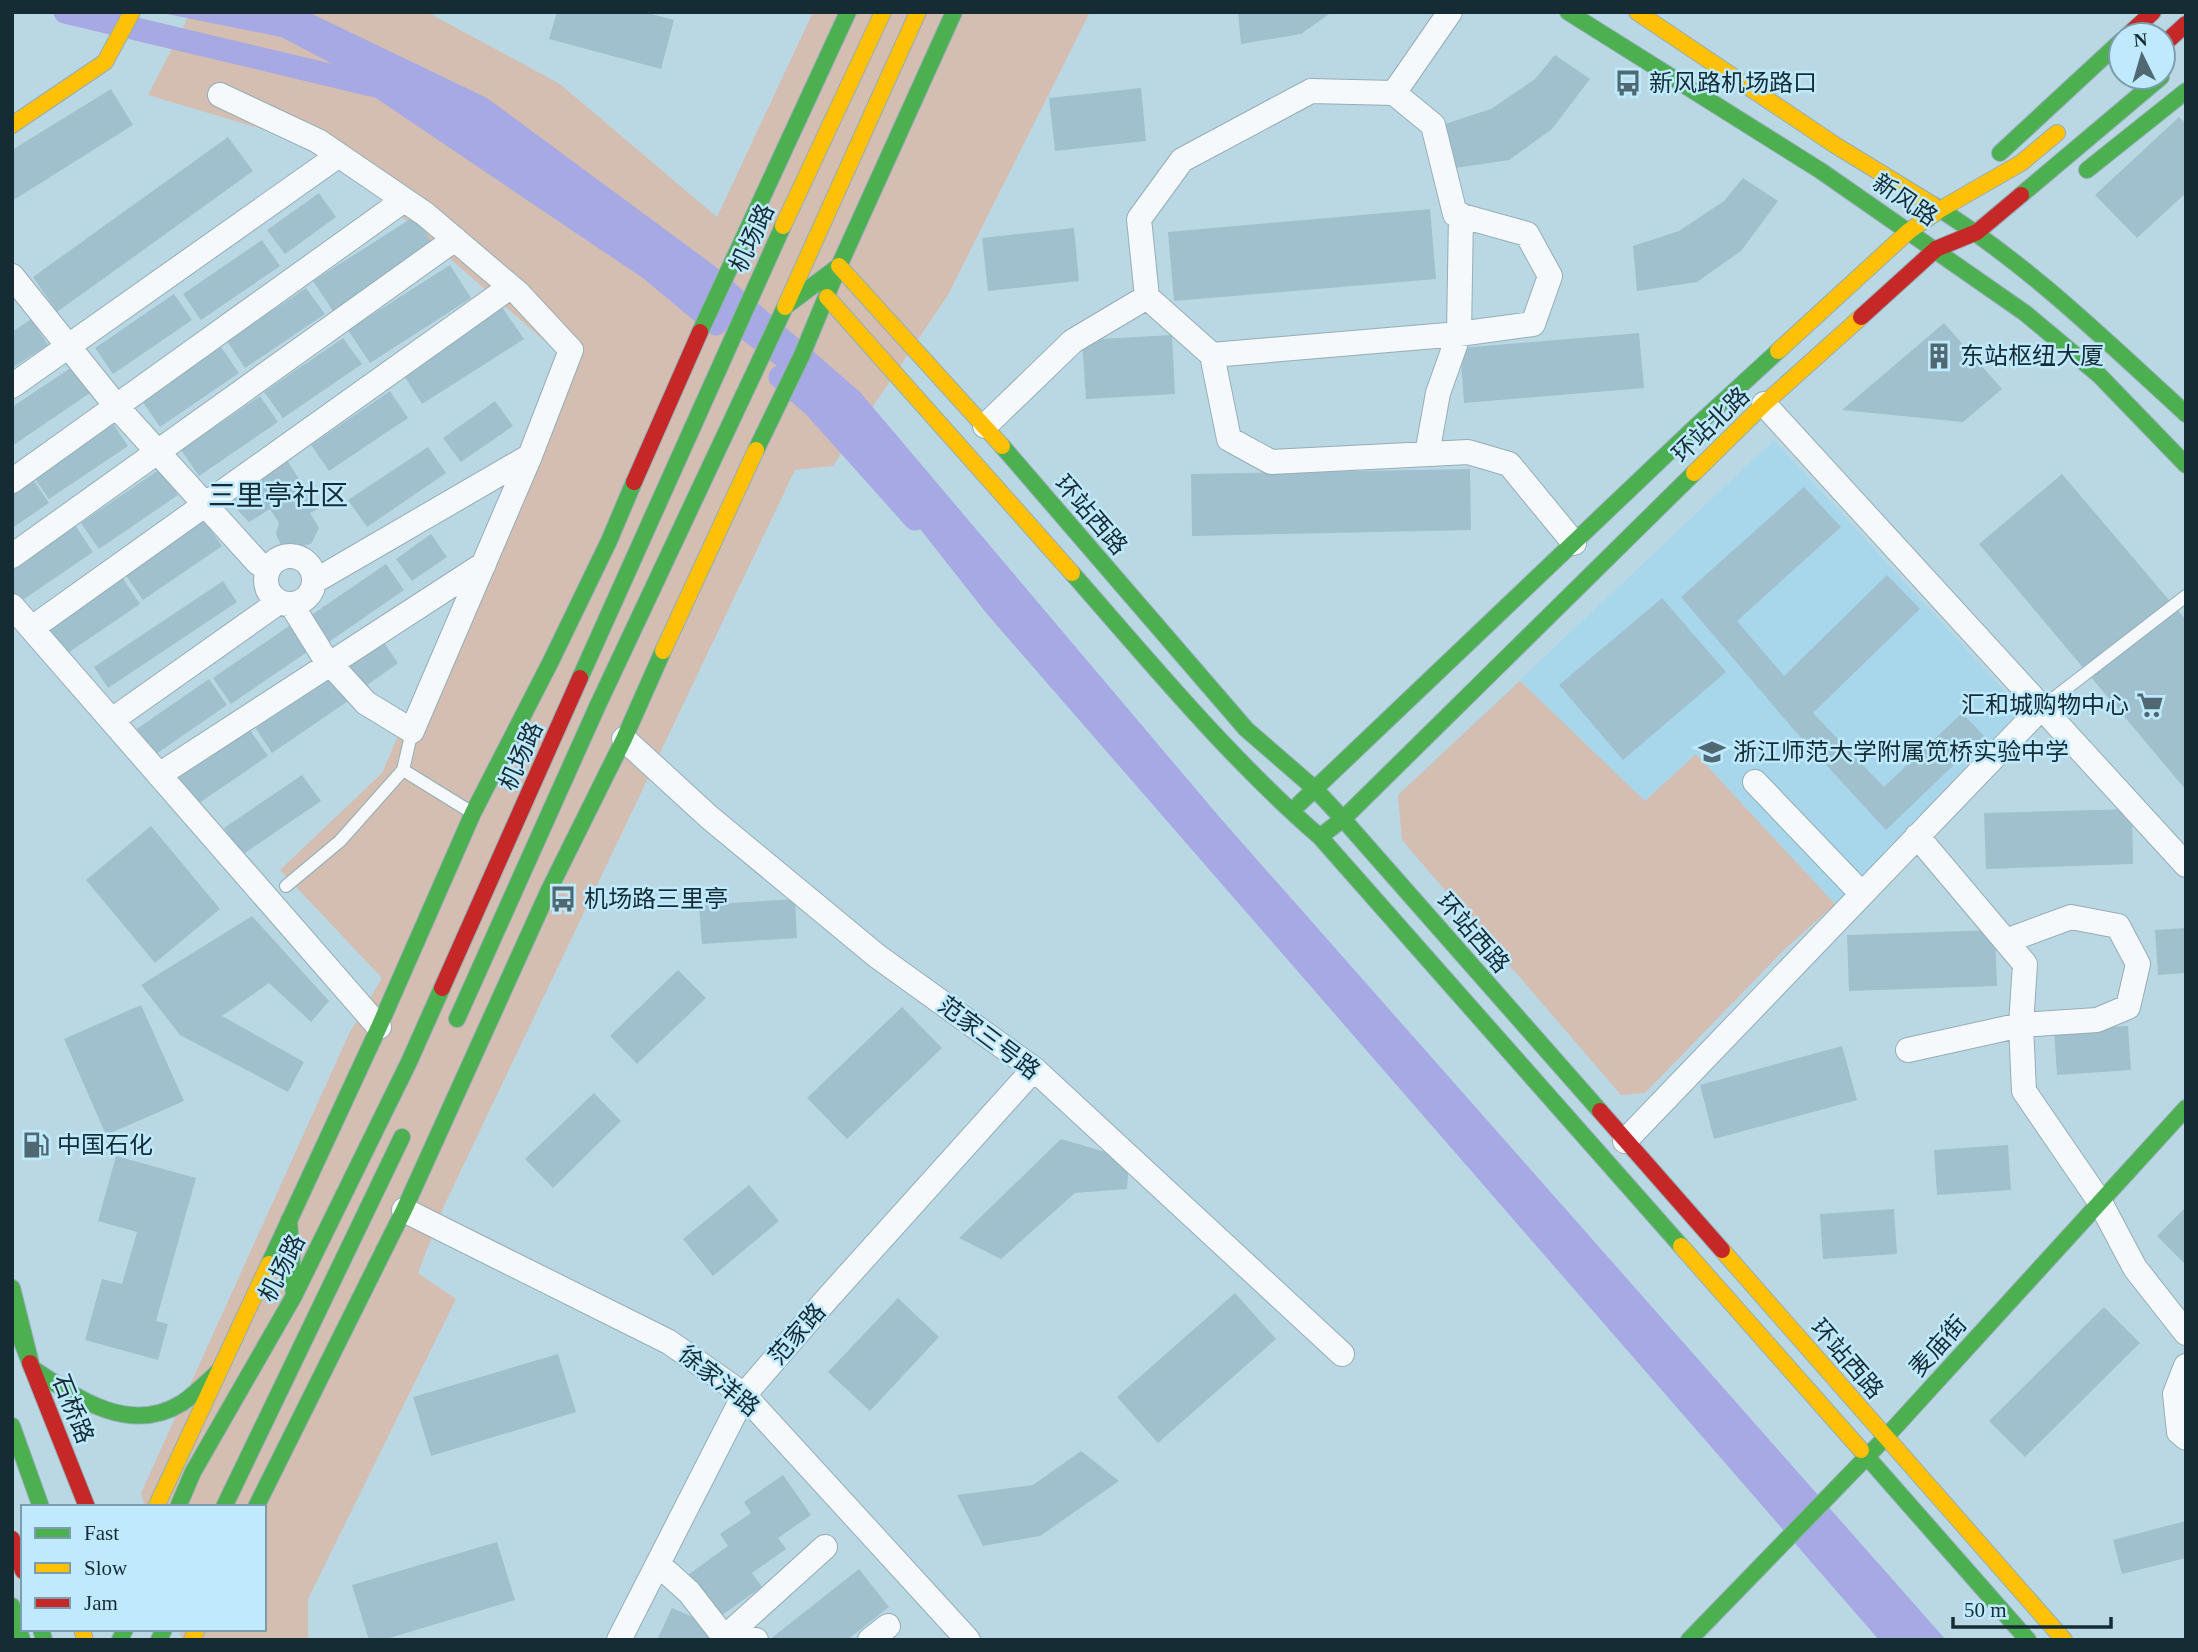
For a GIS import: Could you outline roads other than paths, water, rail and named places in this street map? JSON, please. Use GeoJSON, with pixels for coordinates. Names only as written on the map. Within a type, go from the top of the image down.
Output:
{"type":"FeatureCollection","features":[{"type":"Feature","properties":{"kind":"main road"},"geometry":{"type":"LineString","coordinates":[[12,125],[105,62],[132,12]]}},
{"type":"Feature","properties":{"kind":"main road","name":"机场路"},"geometry":{"type":"LineString","coordinates":[[157,1505],[379,1027],[473,813],[609,541],[681,370],[848,12]]}},
{"type":"Feature","properties":{"kind":"main road","name":"机场路"},"geometry":{"type":"LineString","coordinates":[[179,1505],[193,1472],[294,1296],[409,1062],[744,309],[883,12]]}},
{"type":"Feature","properties":{"kind":"main road","name":"机场路"},"geometry":{"type":"LineString","coordinates":[[451,1031],[597,707],[775,331],[918,12]]}},
{"type":"Feature","properties":{"kind":"main road"},"geometry":{"type":"LineString","coordinates":[[258,1505],[404,1210],[549,890],[624,739],[729,505],[802,355],[839,265],[954,12]]}},
{"type":"Feature","properties":{"kind":"main road","name":"新风路"},"geometry":{"type":"LineString","coordinates":[[1568,12],[1821,171],[2025,313],[2099,375],[2186,465]]}},
{"type":"Feature","properties":{"kind":"main road","name":"新风路"},"geometry":{"type":"LineString","coordinates":[[1637,12],[1835,145],[1977,232],[2043,283],[2186,414]]}},
{"type":"Feature","properties":{"kind":"main road"},"geometry":{"type":"LineString","coordinates":[[1941,209],[2107,54]]}},
{"type":"Feature","properties":{"kind":"main road","name":"环站北路"},"geometry":{"type":"LineString","coordinates":[[1320,836],[1343,820],[1765,404],[1936,249],[1977,232],[2145,91]]}},
{"type":"Feature","properties":{"kind":"main road"},"geometry":{"type":"LineString","coordinates":[[2069,181],[2081,175],[2186,91]]}},
{"type":"Feature","properties":{"kind":"main road","name":"环站北路"},"geometry":{"type":"LineString","coordinates":[[1291,812],[1690,431],[1909,231],[1941,209],[2021,163],[2073,120]]}},
{"type":"Feature","properties":{"kind":"main road"},"geometry":{"type":"LineString","coordinates":[[1977,232],[2046,194]]}},
{"type":"Feature","properties":{"kind":"main road"},"geometry":{"type":"LineString","coordinates":[[785,307],[839,265]]}},
{"type":"Feature","properties":{"kind":"main road","name":"环站西路"},"geometry":{"type":"LineString","coordinates":[[839,265],[985,426],[1246,729],[1315,789],[1343,820],[2064,1640]]}},
{"type":"Feature","properties":{"kind":"main road","name":"环站西路"},"geometry":{"type":"LineString","coordinates":[[827,297],[1200,718],[1291,812],[1320,836],[2028,1640]]}},
{"type":"Feature","properties":{"kind":"main road","name":"麦庙街"},"geometry":{"type":"LineString","coordinates":[[1689,1640],[1886,1437],[2186,1108]]}},
{"type":"Feature","properties":{"kind":"main road","name":"机场路"},"geometry":{"type":"LineString","coordinates":[[225,1505],[406,1127]]}},
{"type":"Feature","properties":{"kind":"main road"},"geometry":{"type":"LineString","coordinates":[[289,1220],[294,1296]]}},
{"type":"Feature","properties":{"kind":"main road"},"geometry":{"type":"LineString","coordinates":[[12,1288],[32,1368]]}},
{"type":"Feature","properties":{"kind":"main road"},"geometry":{"type":"LineString","coordinates":[[12,1316],[32,1368],[100,1409],[133,1417],[167,1410],[194,1394],[219,1371]]}},
{"type":"Feature","properties":{"kind":"main road","name":"石桥路"},"geometry":{"type":"LineString","coordinates":[[12,1330],[32,1368],[86,1505]]}},
{"type":"Feature","properties":{"kind":"main road"},"geometry":{"type":"LineString","coordinates":[[12,1426],[40,1505]]}},
{"type":"Feature","properties":{"kind":"main road"},"geometry":{"type":"LineString","coordinates":[[12,1539],[21,1565]]}},
{"type":"Feature","properties":{"kind":"main road"},"geometry":{"type":"LineString","coordinates":[[12,1606],[22,1640]]}},
{"type":"Feature","properties":{"kind":"street"},"geometry":{"type":"LineString","coordinates":[[1394,93],[1450,12]]}},
{"type":"Feature","properties":{"kind":"street"},"geometry":{"type":"LineString","coordinates":[[1212,355],[1459,334],[1534,324],[1550,276],[1527,234],[1455,214],[1433,125],[1394,93],[1311,91],[1182,160],[1139,219],[1147,297],[1212,355],[1229,439],[1270,463],[1468,452],[1509,464],[1574,543]]}},
{"type":"Feature","properties":{"kind":"street"},"geometry":{"type":"LineString","coordinates":[[220,95],[318,141],[425,214],[510,287],[571,350],[530,456],[412,731],[366,704],[330,664],[285,603],[268,591],[266,584],[268,569],[273,562],[280,558],[296,556],[310,565],[315,581]]}},
{"type":"Feature","properties":{"kind":"street"},"geometry":{"type":"LineString","coordinates":[[12,386],[339,155]]}},
{"type":"Feature","properties":{"kind":"street"},"geometry":{"type":"LineString","coordinates":[[12,481],[404,200]]}},
{"type":"Feature","properties":{"kind":"street"},"geometry":{"type":"LineString","coordinates":[[1427,454],[1438,393],[1459,334],[1461,215]]}},
{"type":"Feature","properties":{"kind":"street"},"geometry":{"type":"LineString","coordinates":[[12,556],[455,239]]}},
{"type":"Feature","properties":{"kind":"street"},"geometry":{"type":"LineString","coordinates":[[12,276],[21,301],[69,346],[117,407],[158,453],[258,563],[268,569]]}},
{"type":"Feature","properties":{"kind":"street"},"geometry":{"type":"LineString","coordinates":[[32,628],[510,287]]}},
{"type":"Feature","properties":{"kind":"street"},"geometry":{"type":"LineString","coordinates":[[985,426],[1073,341],[1147,297]]}},
{"type":"Feature","properties":{"kind":"street"},"geometry":{"type":"LineString","coordinates":[[1765,404],[2186,865]]}},
{"type":"Feature","properties":{"kind":"street"},"geometry":{"type":"LineString","coordinates":[[112,720],[285,603],[302,601],[308,597],[315,581],[530,456]]}},
{"type":"Feature","properties":{"kind":"street"},"geometry":{"type":"LineString","coordinates":[[159,775],[484,564]]}},
{"type":"Feature","properties":{"kind":"street"},"geometry":{"type":"LineString","coordinates":[[12,606],[379,1027]]}},
{"type":"Feature","properties":{"kind":"street"},"geometry":{"type":"LineString","coordinates":[[1625,1141],[2041,708]]}},
{"type":"Feature","properties":{"kind":"street","name":"范家三号路"},"geometry":{"type":"LineString","coordinates":[[624,739],[709,817],[877,956],[1034,1069],[1342,1354]]}},
{"type":"Feature","properties":{"kind":"street"},"geometry":{"type":"LineString","coordinates":[[1755,782],[1862,894]]}},
{"type":"Feature","properties":{"kind":"street"},"geometry":{"type":"LineString","coordinates":[[1917,836],[2025,964],[2021,1025],[2024,1091],[2100,1202],[2135,1268],[2186,1333]]}},
{"type":"Feature","properties":{"kind":"street"},"geometry":{"type":"LineString","coordinates":[[1908,1050],[2021,1025],[2097,1020],[2128,1007],[2138,964],[2118,926],[2071,917],[2006,941]]}},
{"type":"Feature","properties":{"kind":"street","name":"范家路"},"geometry":{"type":"LineString","coordinates":[[619,1640],[744,1395],[1034,1069]]}},
{"type":"Feature","properties":{"kind":"street","name":"徐家洋路"},"geometry":{"type":"LineString","coordinates":[[404,1210],[669,1342],[744,1395],[968,1640]]}},
{"type":"Feature","properties":{"kind":"street"},"geometry":{"type":"LineString","coordinates":[[2186,1366],[2175,1394],[2179,1432],[2186,1438]]}},
{"type":"Feature","properties":{"kind":"street"},"geometry":{"type":"LineString","coordinates":[[723,1638],[825,1547]]}},
{"type":"Feature","properties":{"kind":"street"},"geometry":{"type":"LineString","coordinates":[[659,1565],[689,1592],[723,1638]]}},
{"type":"Feature","properties":{"kind":"street"},"geometry":{"type":"LineString","coordinates":[[723,1638],[756,1640]]}},
{"type":"Feature","properties":{"kind":"lane"},"geometry":{"type":"LineString","coordinates":[[2041,708],[2186,596]]}},
{"type":"Feature","properties":{"kind":"lane"},"geometry":{"type":"LineString","coordinates":[[286,886],[340,841],[402,770],[412,731]]}},
{"type":"Feature","properties":{"kind":"lane"},"geometry":{"type":"LineString","coordinates":[[402,770],[473,813]]}},
{"type":"Feature","properties":{"kind":"water"},"geometry":{"type":"Polygon","coordinates":[[[157,12],[308,12],[487,98],[716,267],[860,392],[1222,820],[1946,1640],[1879,1640],[987,614],[813,393],[467,134],[281,37],[157,12]]]}},
{"type":"Feature","properties":{"kind":"waterway"},"geometry":{"type":"LineString","coordinates":[[65,12],[380,87],[650,269],[716,324]]}},
{"type":"Feature","properties":{"kind":"waterway"},"geometry":{"type":"LineString","coordinates":[[780,377],[814,406],[915,519]]}},
{"type":"Feature","properties":{"kind":"place","name":"新风路机场路口"},"geometry":{"type":"Point","coordinates":[1628,83]}},
{"type":"Feature","properties":{"kind":"place","name":"东站枢纽大厦"},"geometry":{"type":"Point","coordinates":[1939,356]}},
{"type":"Feature","properties":{"kind":"place","name":"汇和城购物中心"},"geometry":{"type":"Point","coordinates":[2150,705]}},
{"type":"Feature","properties":{"kind":"place","name":"浙江师范大学附属笕桥实验中学"},"geometry":{"type":"Point","coordinates":[1712,752]}},
{"type":"Feature","properties":{"kind":"place","name":"机场路三里亭"},"geometry":{"type":"Point","coordinates":[563,899]}},
{"type":"Feature","properties":{"kind":"place","name":"中国石化"},"geometry":{"type":"Point","coordinates":[36,1145]}},
{"type":"Feature","properties":{"kind":"district","name":"三里亭社区"},"geometry":{"type":"Point","coordinates":[278,495]}}]}
